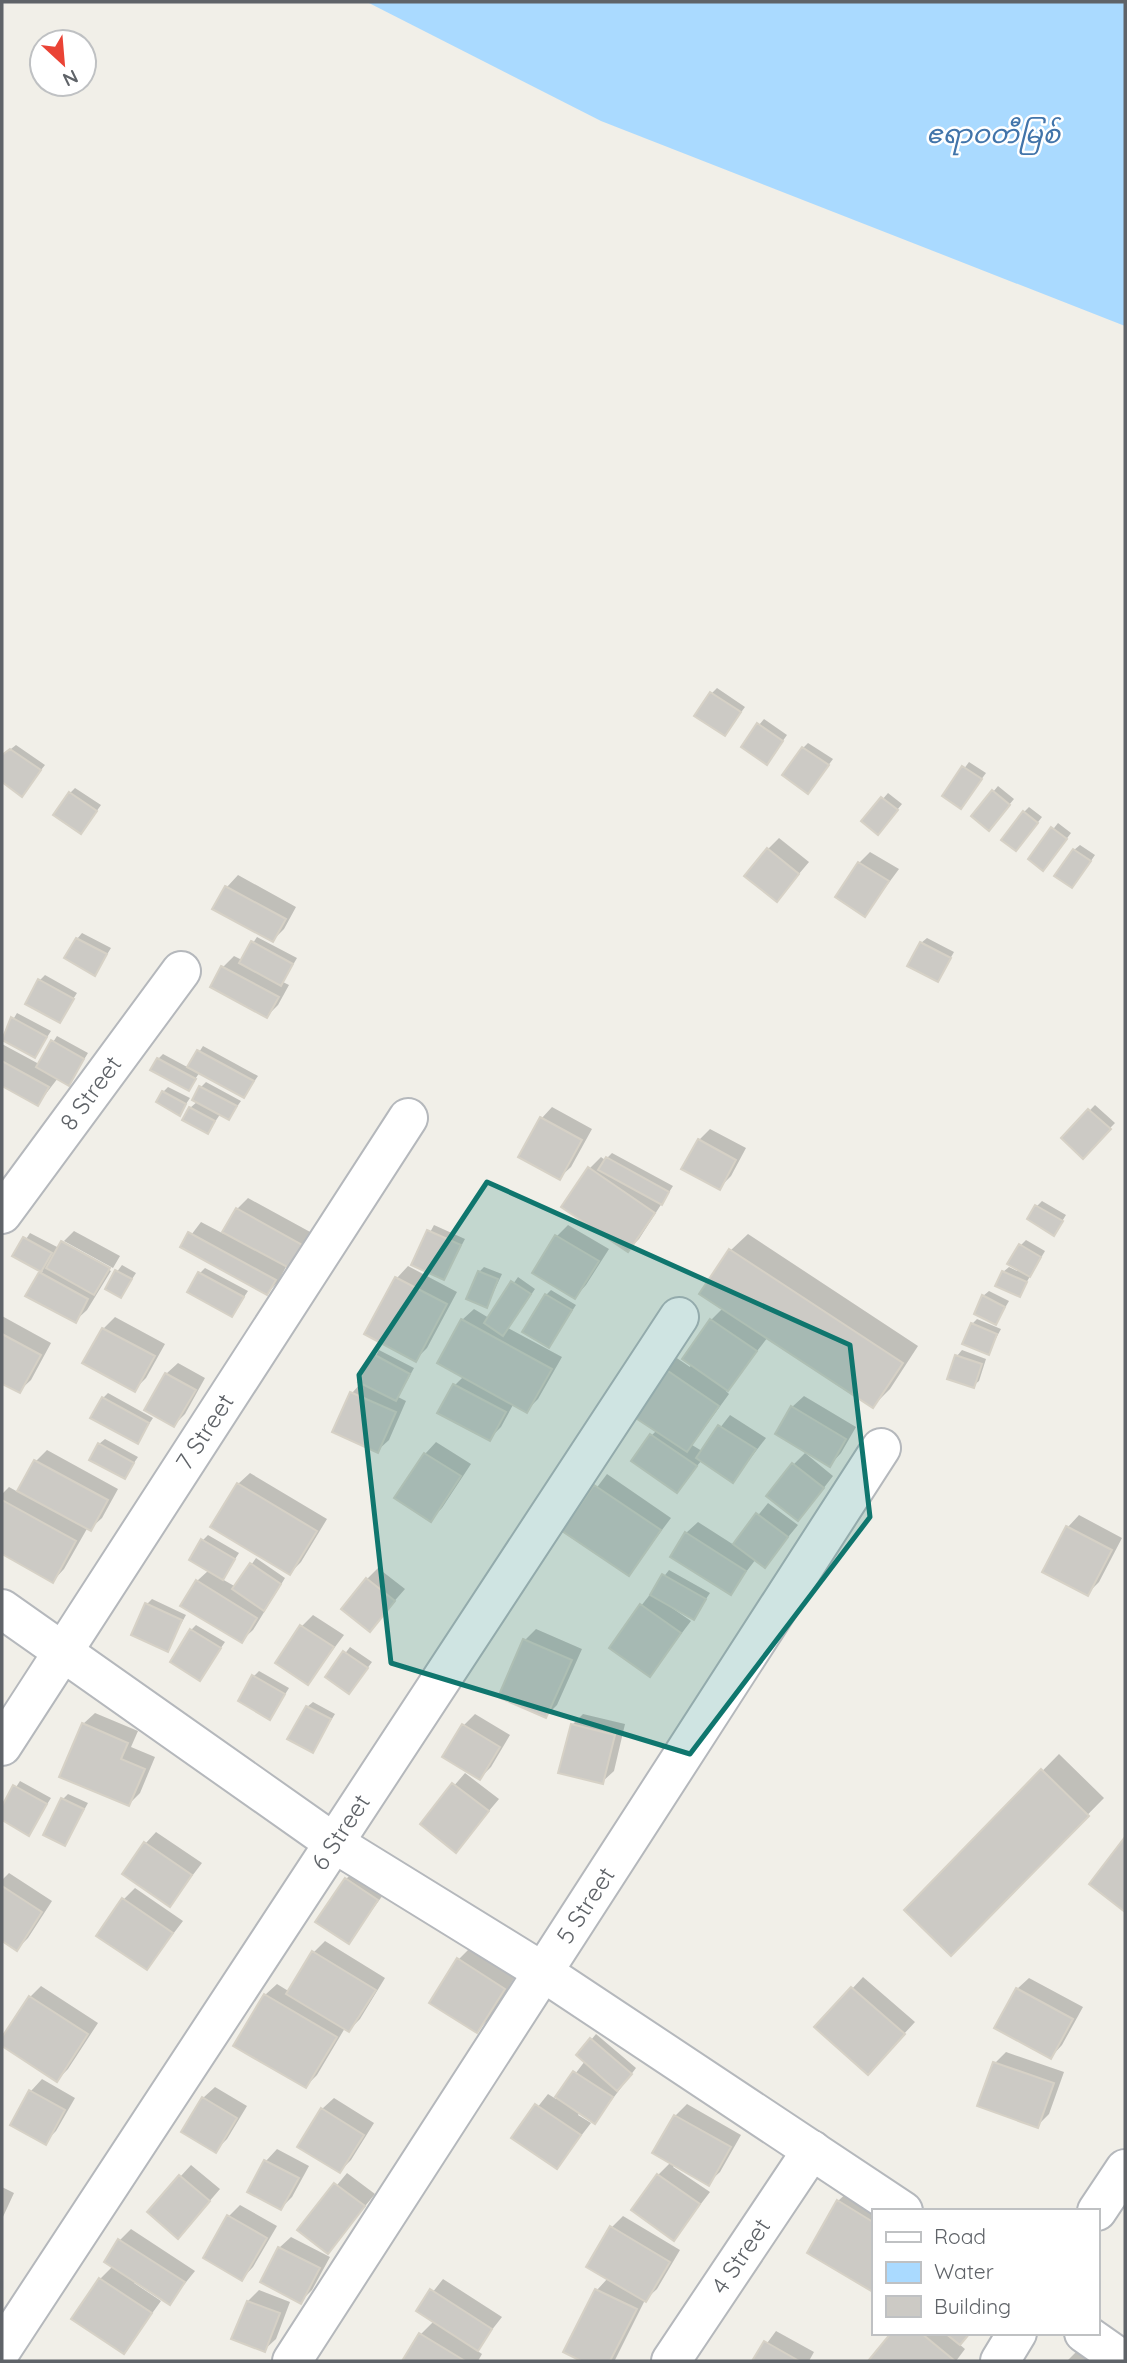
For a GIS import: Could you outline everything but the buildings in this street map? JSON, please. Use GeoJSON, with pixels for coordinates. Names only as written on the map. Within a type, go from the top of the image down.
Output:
{"type":"FeatureCollection","features":[{"type":"Feature","properties":{"kind":"street","name":"8 Street"},"geometry":{"type":"LineString","coordinates":[[2,1214],[181,971]]}},
{"type":"Feature","properties":{"kind":"street","name":"7 Street"},"geometry":{"type":"LineString","coordinates":[[2,1746],[408,1118]]}},
{"type":"Feature","properties":{"kind":"street","name":"6 Street"},"geometry":{"type":"LineString","coordinates":[[2,2349],[680,1317]]}},
{"type":"Feature","properties":{"kind":"street","name":"5 Street"},"geometry":{"type":"LineString","coordinates":[[292,2361],[881,1448]]}},
{"type":"Feature","properties":{"kind":"street"},"geometry":{"type":"LineString","coordinates":[[2,1609],[334,1843],[543,1972],[900,2209]]}},
{"type":"Feature","properties":{"kind":"street","name":"4 Street"},"geometry":{"type":"LineString","coordinates":[[671,2361],[812,2150]]}},
{"type":"Feature","properties":{"kind":"street"},"geometry":{"type":"LineString","coordinates":[[1098,2209],[1125,2169]]}},
{"type":"Feature","properties":{"kind":"street"},"geometry":{"type":"LineString","coordinates":[[1000,2361],[1016,2335]]}},
{"type":"Feature","properties":{"kind":"street"},"geometry":{"type":"LineString","coordinates":[[1087,2335],[1124,2361]]}},
{"type":"Feature","properties":{"kind":"highlighted area"},"geometry":{"type":"Polygon","coordinates":[[[487,1182],[850,1345],[870,1517],[690,1754],[391,1663],[359,1375],[487,1182]]]}},
{"type":"Feature","properties":{"kind":"water","name":"ဧရာဝတီမြစ်"},"geometry":{"type":"Polygon","coordinates":[[[367,2],[1125,2],[1125,326],[601,121],[367,2]]]}}]}
